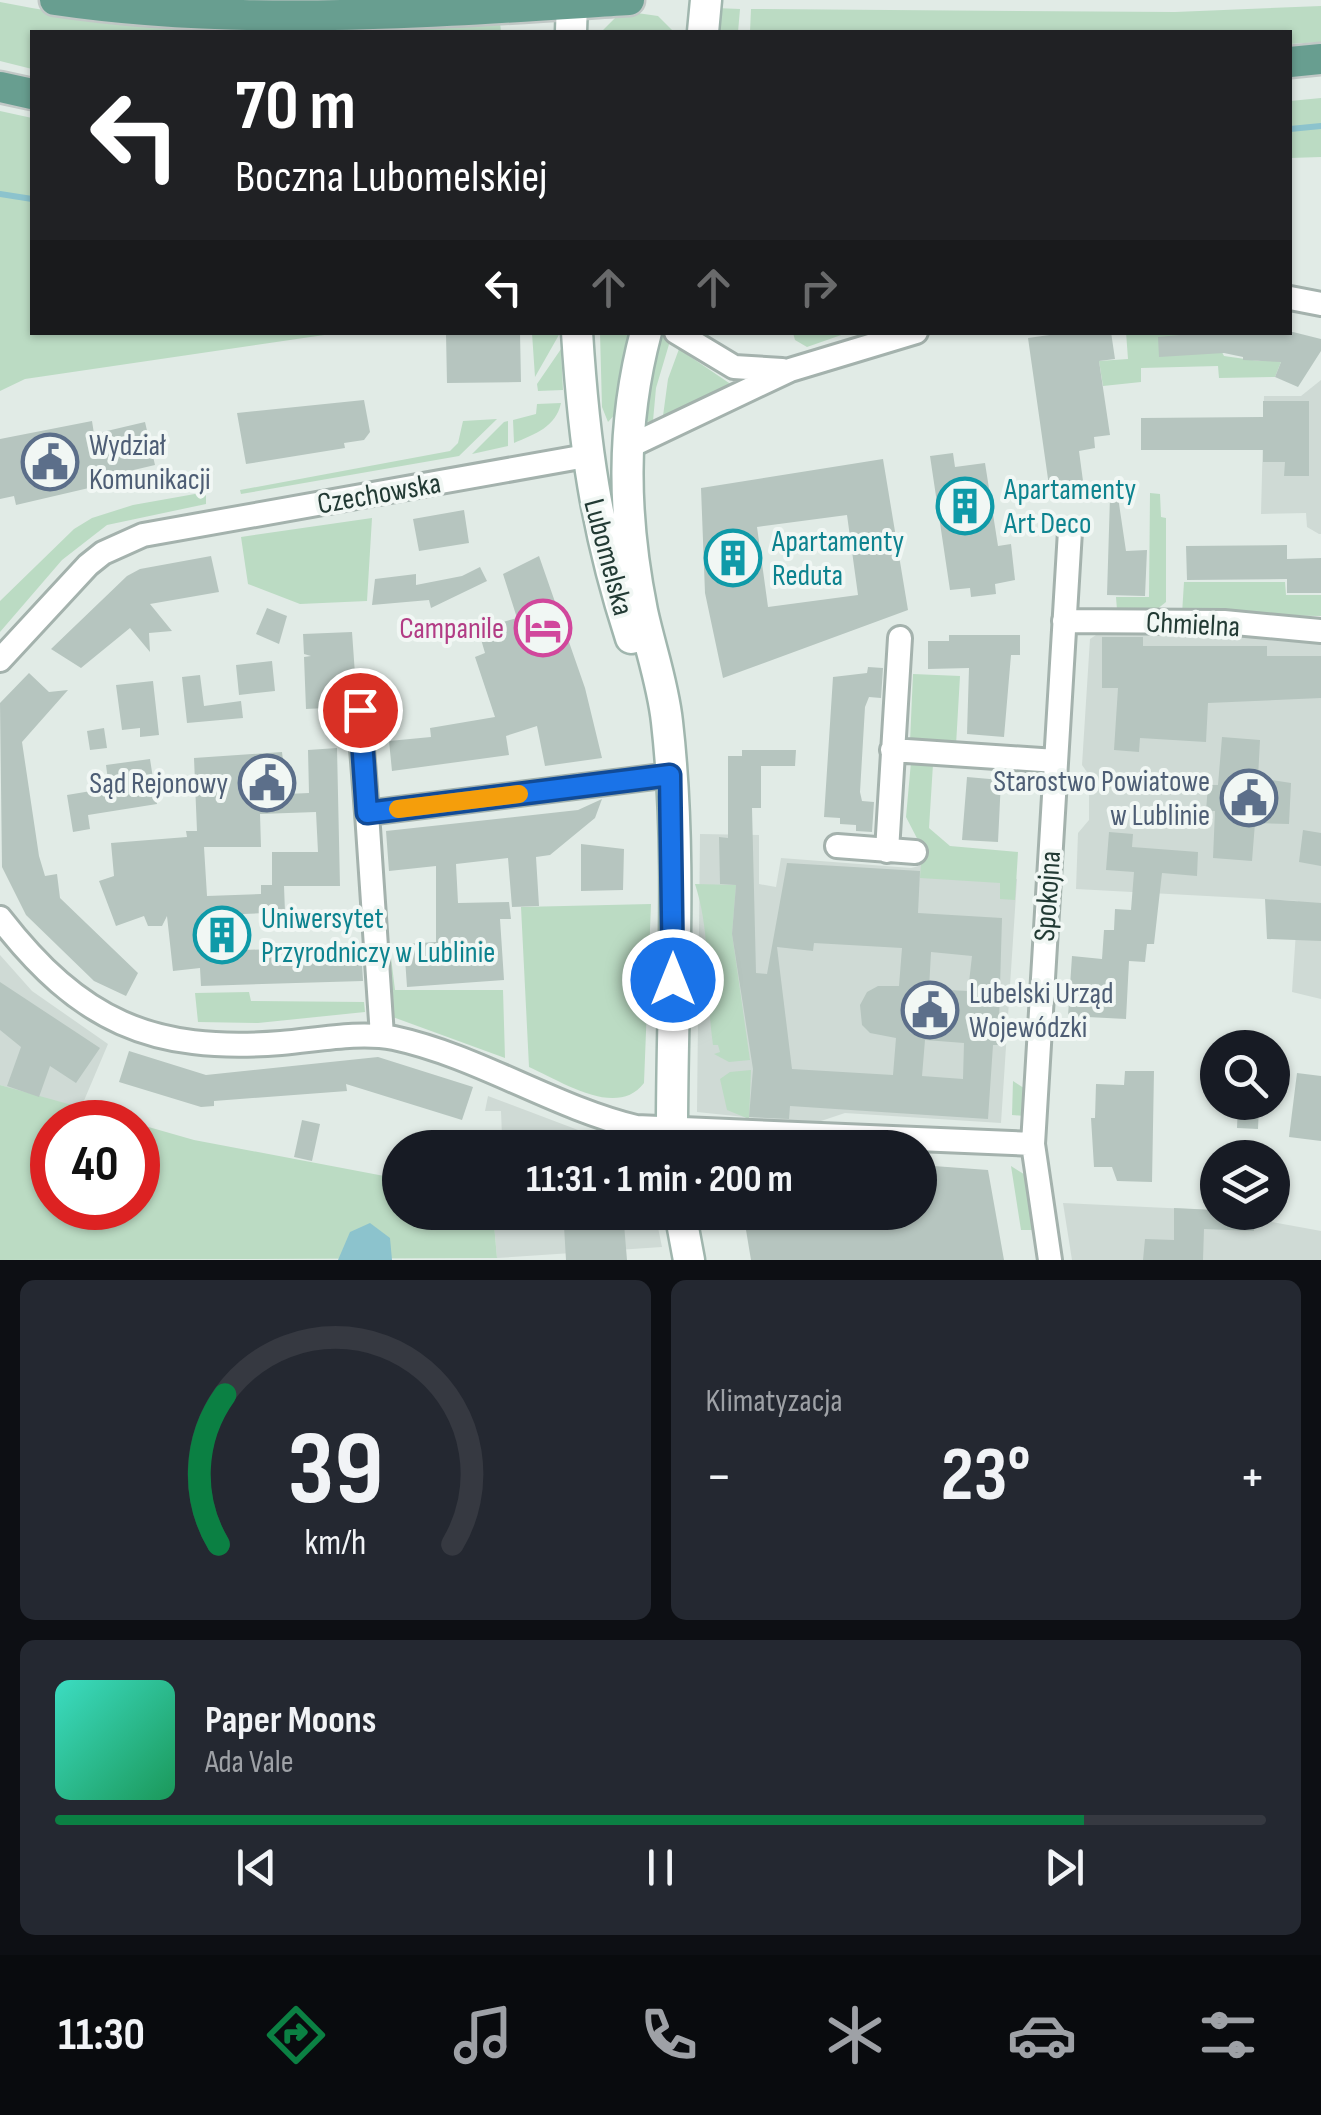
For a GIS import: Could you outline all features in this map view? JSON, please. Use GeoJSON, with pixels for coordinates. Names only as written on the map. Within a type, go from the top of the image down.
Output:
{"type":"FeatureCollection","features":[{"type":"Feature","properties":{"kind":"main road"},"geometry":{"type":"LineString","coordinates":[[54,0],[194,14],[572,12],[629,0]]}},
{"type":"Feature","properties":{"kind":"main road"},"geometry":{"type":"LineString","coordinates":[[144,0],[194,14]]}},
{"type":"Feature","properties":{"kind":"main road"},"geometry":{"type":"LineString","coordinates":[[1292,62],[1321,59]]}},
{"type":"Feature","properties":{"kind":"main road"},"geometry":{"type":"LineString","coordinates":[[0,87],[30,94]]}},
{"type":"Feature","properties":{"kind":"street"},"geometry":{"type":"LineString","coordinates":[[703,30],[706,0]]}},
{"type":"Feature","properties":{"kind":"street"},"geometry":{"type":"LineString","coordinates":[[1292,298],[1321,304]]}},
{"type":"Feature","properties":{"kind":"street","name":"Lubomelska"},"geometry":{"type":"LineString","coordinates":[[577,335],[586,456],[604,554],[649,690],[670,775]]}},
{"type":"Feature","properties":{"kind":"street","name":"Lubomelska"},"geometry":{"type":"LineString","coordinates":[[645,335],[626,448],[630,549],[667,719],[672,1130]]}},
{"type":"Feature","properties":{"kind":"street","name":"Czechowska"},"geometry":{"type":"LineString","coordinates":[[681,335],[734,368],[790,370]]}},
{"type":"Feature","properties":{"kind":"street","name":"Czechowska"},"geometry":{"type":"LineString","coordinates":[[0,660],[88,565],[103,552],[143,535],[626,448],[790,370],[906,335]]}},
{"type":"Feature","properties":{"kind":"street","name":"Spokojna"},"geometry":{"type":"LineString","coordinates":[[1050,1260],[1032,1144],[1070,531]]}},
{"type":"Feature","properties":{"kind":"street","name":"Chmielna"},"geometry":{"type":"LineString","coordinates":[[1064,621],[1224,622],[1321,631]]}},
{"type":"Feature","properties":{"kind":"street"},"geometry":{"type":"LineString","coordinates":[[888,850],[900,638]]}},
{"type":"Feature","properties":{"kind":"street"},"geometry":{"type":"LineString","coordinates":[[360,710],[382,1036]]}},
{"type":"Feature","properties":{"kind":"street"},"geometry":{"type":"LineString","coordinates":[[892,750],[1056,760]]}},
{"type":"Feature","properties":{"kind":"street"},"geometry":{"type":"LineString","coordinates":[[367,813],[670,775]]}},
{"type":"Feature","properties":{"kind":"street"},"geometry":{"type":"LineString","coordinates":[[836,846],[915,852]]}},
{"type":"Feature","properties":{"kind":"street"},"geometry":{"type":"LineString","coordinates":[[0,918],[70,994],[105,1018],[146,1035],[220,1047],[382,1036],[432,1050],[609,1120],[644,1130]]}},
{"type":"Feature","properties":{"kind":"street"},"geometry":{"type":"LineString","coordinates":[[937,1142],[1032,1144]]}},
{"type":"Feature","properties":{"kind":"street"},"geometry":{"type":"LineString","coordinates":[[683,1230],[689,1260]]}},
{"type":"Feature","properties":{"kind":"shaded area"},"geometry":{"type":"Polygon","coordinates":[[[1321,380],[1319,534],[1307,527],[1306,513],[1261,514],[1264,396],[1301,396],[1321,380]]]}},
{"type":"Feature","properties":{"kind":"shaded area"},"geometry":{"type":"Polygon","coordinates":[[[1099,633],[1321,634],[1321,999],[1292,992],[1298,901],[1076,889],[1078,833],[1089,820],[1089,775],[1082,765],[1090,639],[1099,633]]]}},
{"type":"Feature","properties":{"kind":"shaded area","name":"Lubelski Urząd Wojewódzki"},"geometry":{"type":"Polygon","coordinates":[[[700,834],[759,835],[759,884],[776,887],[781,858],[911,868],[919,866],[920,843],[1017,879],[1001,1123],[845,1113],[812,1124],[697,1112],[700,834]]]}},
{"type":"Feature","properties":{"kind":"shaded area"},"geometry":{"type":"Polygon","coordinates":[[[0,955],[32,991],[108,1044],[84,1100],[48,1100],[0,1085],[0,955]]]}},
{"type":"Feature","properties":{"kind":"shaded area"},"geometry":{"type":"Polygon","coordinates":[[[488,1096],[578,1130],[502,1130],[501,1111],[485,1111],[488,1096]]]}},
{"type":"Feature","properties":{"kind":"shaded area"},"geometry":{"type":"Polygon","coordinates":[[[1063,1203],[1200,1210],[1200,1230],[1290,1230],[1290,1225],[1321,1231],[1321,1260],[1072,1260],[1063,1203]]]}},
{"type":"Feature","properties":{"kind":"shaded area"},"geometry":{"type":"Polygon","coordinates":[[[495,1230],[658,1230],[662,1247],[497,1258],[495,1230]]]}},
{"type":"Feature","properties":{"kind":"green space"},"geometry":{"type":"Polygon","coordinates":[[[0,2],[124,21],[187,26],[312,29],[500,22],[501,30],[30,30],[30,68],[0,61],[0,2]]]}},
{"type":"Feature","properties":{"kind":"green space"},"geometry":{"type":"Polygon","coordinates":[[[1321,6],[1321,42],[1292,44],[1292,30],[750,30],[751,9],[1175,12],[1321,6]]]}},
{"type":"Feature","properties":{"kind":"green space"},"geometry":{"type":"Polygon","coordinates":[[[716,8],[740,9],[738,30],[714,30],[716,8]]]}},
{"type":"Feature","properties":{"kind":"green space"},"geometry":{"type":"Polygon","coordinates":[[[630,12],[658,16],[672,30],[603,30],[616,17],[630,12]]]}},
{"type":"Feature","properties":{"kind":"green space"},"geometry":{"type":"Polygon","coordinates":[[[1321,98],[1321,157],[1292,158],[1292,101],[1321,98]]]}},
{"type":"Feature","properties":{"kind":"green space"},"geometry":{"type":"Polygon","coordinates":[[[0,111],[30,118],[30,335],[324,335],[25,379],[0,391],[0,111]]]}},
{"type":"Feature","properties":{"kind":"green space"},"geometry":{"type":"Polygon","coordinates":[[[532,335],[559,335],[535,377],[532,335]]]}},
{"type":"Feature","properties":{"kind":"green space"},"geometry":{"type":"Polygon","coordinates":[[[600,335],[631,335],[617,412],[608,422],[602,407],[600,335]]]}},
{"type":"Feature","properties":{"kind":"green space"},"geometry":{"type":"Polygon","coordinates":[[[657,335],[660,335],[670,341],[656,388],[653,421],[645,422],[657,335]]]}},
{"type":"Feature","properties":{"kind":"green space"},"geometry":{"type":"Polygon","coordinates":[[[794,335],[841,335],[807,347],[794,335]]]}},
{"type":"Feature","properties":{"kind":"green space"},"geometry":{"type":"Polygon","coordinates":[[[1126,335],[1213,335],[1224,356],[1259,361],[1284,354],[1275,377],[1219,378],[1218,366],[1141,368],[1141,382],[1103,386],[1099,361],[1128,359],[1126,335]]]}},
{"type":"Feature","properties":{"kind":"green space"},"geometry":{"type":"Polygon","coordinates":[[[561,349],[563,390],[538,391],[537,384],[561,349]]]}},
{"type":"Feature","properties":{"kind":"green space"},"geometry":{"type":"Polygon","coordinates":[[[679,349],[732,385],[663,416],[668,379],[679,349]]]}},
{"type":"Feature","properties":{"kind":"green space"},"geometry":{"type":"Polygon","coordinates":[[[561,403],[549,424],[514,443],[513,420],[536,414],[537,404],[561,403]]]}},
{"type":"Feature","properties":{"kind":"green space"},"geometry":{"type":"Polygon","coordinates":[[[497,419],[459,456],[241,494],[240,490],[450,451],[458,443],[463,421],[497,419]]]}},
{"type":"Feature","properties":{"kind":"green space"},"geometry":{"type":"Polygon","coordinates":[[[508,421],[508,446],[472,454],[504,422],[508,421]]]}},
{"type":"Feature","properties":{"kind":"green space"},"geometry":{"type":"Polygon","coordinates":[[[206,492],[206,504],[107,525],[62,560],[0,632],[0,601],[74,529],[92,518],[133,505],[206,492]]]}},
{"type":"Feature","properties":{"kind":"green space"},"geometry":{"type":"Polygon","coordinates":[[[1150,493],[1160,494],[1161,517],[1166,518],[1166,602],[1156,610],[1117,610],[1116,597],[1149,597],[1150,493]]]}},
{"type":"Feature","properties":{"kind":"green space"},"geometry":{"type":"Polygon","coordinates":[[[372,518],[367,601],[300,604],[248,584],[241,537],[372,518]]]}},
{"type":"Feature","properties":{"kind":"green space"},"geometry":{"type":"Polygon","coordinates":[[[1184,582],[1285,582],[1286,595],[1321,595],[1321,616],[1182,614],[1184,582]]]}},
{"type":"Feature","properties":{"kind":"green space"},"geometry":{"type":"Polygon","coordinates":[[[913,674],[960,676],[956,745],[910,742],[913,674]]]}},
{"type":"Feature","properties":{"kind":"green space"},"geometry":{"type":"Polygon","coordinates":[[[911,762],[933,764],[929,828],[950,846],[1018,852],[1015,900],[1000,899],[1000,883],[920,878],[922,848],[906,817],[911,762]]]}},
{"type":"Feature","properties":{"kind":"green space"},"geometry":{"type":"Polygon","coordinates":[[[695,884],[736,885],[732,934],[750,1060],[729,1062],[714,1054],[720,1052],[718,1045],[713,1045],[704,924],[695,884]]]}},
{"type":"Feature","properties":{"kind":"green space"},"geometry":{"type":"Polygon","coordinates":[[[651,904],[644,1083],[619,1098],[604,1097],[572,1088],[529,1067],[521,907],[651,904]]]}},
{"type":"Feature","properties":{"kind":"green space"},"geometry":{"type":"Polygon","coordinates":[[[389,941],[395,990],[503,990],[505,1058],[390,1016],[381,942],[389,941]]]}},
{"type":"Feature","properties":{"kind":"green space"},"geometry":{"type":"Polygon","coordinates":[[[249,992],[251,1001],[364,1002],[365,1012],[258,1023],[198,1022],[195,993],[249,992]]]}},
{"type":"Feature","properties":{"kind":"green space"},"geometry":{"type":"Polygon","coordinates":[[[751,1070],[749,1119],[727,1110],[720,1079],[730,1072],[751,1070]]]}},
{"type":"Feature","properties":{"kind":"green space"},"geometry":{"type":"Polygon","coordinates":[[[1013,1081],[1027,1090],[1025,1116],[1012,1115],[1013,1081]]]}},
{"type":"Feature","properties":{"kind":"green space"},"geometry":{"type":"Polygon","coordinates":[[[0,1085],[54,1100],[30,1100],[30,1230],[160,1230],[160,1130],[382,1176],[382,1230],[495,1230],[497,1258],[0,1260],[0,1085]]]}},
{"type":"Feature","properties":{"kind":"green space"},"geometry":{"type":"Polygon","coordinates":[[[1011,1166],[1027,1176],[1036,1230],[1021,1230],[1011,1166]]]}},
{"type":"Feature","properties":{"kind":"water"},"geometry":{"type":"Polygon","coordinates":[[[370,1223],[390,1238],[392,1260],[338,1260],[350,1232],[370,1223]]]}},
{"type":"Feature","properties":{"kind":"building"},"geometry":{"type":"Polygon","coordinates":[[[1293,332],[1321,339],[1321,351],[1298,387],[1275,377],[1281,362],[1243,360],[1224,353],[1159,357],[1158,337],[1293,332]]]}},
{"type":"Feature","properties":{"kind":"building"},"geometry":{"type":"Polygon","coordinates":[[[446,335],[520,335],[521,382],[447,383],[446,335]]]}},
{"type":"Feature","properties":{"kind":"building"},"geometry":{"type":"Polygon","coordinates":[[[1111,335],[1115,359],[1099,361],[1110,435],[1094,437],[1095,448],[1079,451],[1083,481],[1049,486],[1028,338],[1111,335]]]}},
{"type":"Feature","properties":{"kind":"building"},"geometry":{"type":"Polygon","coordinates":[[[364,400],[370,432],[364,440],[344,443],[345,448],[246,464],[237,413],[364,400]]]}},
{"type":"Feature","properties":{"kind":"building"},"geometry":{"type":"Polygon","coordinates":[[[1263,401],[1309,401],[1309,476],[1284,476],[1285,462],[1263,462],[1263,450],[1141,450],[1141,418],[1263,417],[1263,401]]]}},
{"type":"Feature","properties":{"kind":"building","name":"Wydział Komunikacji"},"geometry":{"type":"Polygon","coordinates":[[[92,421],[94,434],[145,422],[155,465],[104,477],[106,484],[16,505],[14,496],[0,499],[0,439],[92,421]]]}},
{"type":"Feature","properties":{"kind":"building","name":"Apartamenty Art Deco"},"geometry":{"type":"Polygon","coordinates":[[[953,453],[955,467],[985,463],[998,546],[1011,544],[1015,580],[995,584],[996,594],[971,597],[970,588],[950,590],[930,456],[953,453]]]}},
{"type":"Feature","properties":{"kind":"building","name":"Apartamenty Reduta"},"geometry":{"type":"Polygon","coordinates":[[[883,459],[908,610],[723,678],[705,593],[701,488],[883,459]],[[847,515],[757,527],[768,607],[858,595],[847,515]]]}},
{"type":"Feature","properties":{"kind":"building"},"geometry":{"type":"Polygon","coordinates":[[[1110,497],[1118,497],[1126,551],[1147,550],[1145,596],[1107,595],[1110,497]]]}},
{"type":"Feature","properties":{"kind":"building"},"geometry":{"type":"Polygon","coordinates":[[[464,510],[469,543],[419,551],[413,519],[464,510]]]}},
{"type":"Feature","properties":{"kind":"building"},"geometry":{"type":"Polygon","coordinates":[[[1287,545],[1287,559],[1321,558],[1321,593],[1287,593],[1287,579],[1187,580],[1186,546],[1287,545]]]}},
{"type":"Feature","properties":{"kind":"building"},"geometry":{"type":"Polygon","coordinates":[[[211,556],[219,592],[150,604],[172,631],[149,633],[150,652],[130,628],[81,668],[51,649],[127,576],[140,569],[211,556]]]}},
{"type":"Feature","properties":{"kind":"building"},"geometry":{"type":"Polygon","coordinates":[[[539,556],[585,688],[602,758],[545,766],[537,726],[506,736],[509,755],[392,771],[389,741],[431,737],[430,728],[495,717],[475,657],[485,653],[478,629],[517,618],[503,574],[539,556]]]}},
{"type":"Feature","properties":{"kind":"building"},"geometry":{"type":"Polygon","coordinates":[[[480,567],[487,581],[431,608],[429,600],[372,605],[375,579],[416,574],[416,585],[462,576],[480,567]]]}},
{"type":"Feature","properties":{"kind":"building"},"geometry":{"type":"Polygon","coordinates":[[[267,608],[287,616],[279,644],[256,634],[267,608]]]}},
{"type":"Feature","properties":{"kind":"building"},"geometry":{"type":"Polygon","coordinates":[[[352,632],[356,688],[349,690],[345,707],[306,709],[304,657],[311,656],[304,654],[303,634],[352,632]]]}},
{"type":"Feature","properties":{"kind":"building"},"geometry":{"type":"Polygon","coordinates":[[[949,635],[1020,635],[1020,655],[1011,655],[1004,737],[967,734],[969,668],[928,669],[928,641],[949,641],[949,635]]]}},
{"type":"Feature","properties":{"kind":"building"},"geometry":{"type":"Polygon","coordinates":[[[1102,637],[1143,637],[1143,646],[1267,646],[1267,656],[1321,656],[1321,698],[1208,703],[1206,742],[1140,738],[1139,752],[1114,750],[1118,688],[1102,688],[1102,637]]]}},
{"type":"Feature","properties":{"kind":"building"},"geometry":{"type":"Polygon","coordinates":[[[272,661],[275,691],[239,695],[236,665],[272,661]]]}},
{"type":"Feature","properties":{"kind":"building"},"geometry":{"type":"Polygon","coordinates":[[[868,667],[883,668],[881,698],[869,697],[865,707],[860,792],[862,801],[874,802],[872,832],[840,824],[840,818],[824,817],[833,677],[867,673],[868,667]]]}},
{"type":"Feature","properties":{"kind":"building"},"geometry":{"type":"Polygon","coordinates":[[[29,673],[49,692],[68,690],[22,742],[45,876],[57,874],[60,898],[138,973],[126,996],[94,981],[26,915],[2,867],[0,703],[29,673]]]}},
{"type":"Feature","properties":{"kind":"building"},"geometry":{"type":"Polygon","coordinates":[[[200,675],[204,706],[241,701],[243,718],[187,723],[182,677],[200,675]]]}},
{"type":"Feature","properties":{"kind":"building"},"geometry":{"type":"Polygon","coordinates":[[[153,681],[159,735],[140,737],[140,728],[122,730],[116,685],[153,681]]]}},
{"type":"Feature","properties":{"kind":"building"},"geometry":{"type":"Polygon","coordinates":[[[104,728],[107,748],[90,750],[87,731],[104,728]]]}},
{"type":"Feature","properties":{"kind":"building","name":"Starostwo Powiatowe w Lublinie"},"geometry":{"type":"Polygon","coordinates":[[[1222,737],[1260,740],[1258,778],[1291,783],[1289,824],[1255,823],[1252,861],[1213,858],[1215,811],[1206,811],[1208,785],[1218,785],[1222,737]]]}},
{"type":"Feature","properties":{"kind":"building"},"geometry":{"type":"Polygon","coordinates":[[[337,748],[340,886],[284,886],[285,912],[243,914],[244,950],[361,946],[363,981],[201,986],[200,968],[173,971],[167,916],[162,926],[148,926],[144,916],[116,926],[99,881],[114,876],[111,843],[187,837],[186,831],[197,831],[194,758],[282,752],[287,794],[309,793],[308,750],[337,748]],[[316,812],[260,814],[261,847],[204,847],[207,896],[261,894],[261,885],[272,885],[272,852],[318,852],[316,812]]]}},
{"type":"Feature","properties":{"kind":"building"},"geometry":{"type":"Polygon","coordinates":[[[742,750],[796,750],[795,766],[761,766],[761,808],[752,808],[756,973],[767,974],[787,863],[920,871],[918,913],[1002,918],[998,1045],[993,1045],[988,1119],[790,1106],[789,1119],[749,1117],[753,1069],[732,934],[736,885],[720,884],[719,837],[728,838],[728,756],[742,756],[742,750]],[[814,943],[813,951],[777,947],[792,1069],[893,1075],[896,1038],[870,1033],[862,1025],[860,1005],[867,992],[878,986],[899,986],[902,948],[814,943]],[[931,952],[929,989],[968,991],[972,956],[931,952]],[[925,1040],[922,1076],[963,1079],[964,1043],[925,1040]]]}},
{"type":"Feature","properties":{"kind":"building"},"geometry":{"type":"Polygon","coordinates":[[[150,759],[157,804],[88,815],[90,829],[73,832],[67,795],[109,788],[106,765],[150,759]]]}},
{"type":"Feature","properties":{"kind":"building"},"geometry":{"type":"Polygon","coordinates":[[[967,777],[1001,780],[998,842],[962,840],[967,777]]]}},
{"type":"Feature","properties":{"kind":"building"},"geometry":{"type":"Polygon","coordinates":[[[602,799],[595,818],[550,855],[536,857],[539,906],[512,907],[508,858],[456,864],[458,903],[509,902],[511,919],[500,919],[504,980],[407,987],[404,944],[436,942],[436,866],[389,871],[386,831],[578,810],[602,799]]]}},
{"type":"Feature","properties":{"kind":"building"},"geometry":{"type":"Polygon","coordinates":[[[1303,830],[1321,833],[1321,866],[1299,862],[1303,830]]]}},
{"type":"Feature","properties":{"kind":"building"},"geometry":{"type":"Polygon","coordinates":[[[1109,832],[1133,834],[1132,847],[1198,852],[1197,876],[1162,873],[1154,944],[1147,944],[1145,962],[1129,961],[1126,1019],[1068,1016],[1072,956],[1102,959],[1104,930],[1114,930],[1115,909],[1131,910],[1134,872],[1106,870],[1109,832]]]}},
{"type":"Feature","properties":{"kind":"building"},"geometry":{"type":"Polygon","coordinates":[[[581,844],[624,849],[623,890],[581,891],[581,844]]]}},
{"type":"Feature","properties":{"kind":"building"},"geometry":{"type":"Polygon","coordinates":[[[1265,899],[1321,903],[1321,941],[1267,939],[1265,899]]]}},
{"type":"Feature","properties":{"kind":"building"},"geometry":{"type":"Polygon","coordinates":[[[0,982],[100,1048],[76,1083],[50,1066],[39,1097],[7,1086],[21,1047],[0,1030],[0,982]]]}},
{"type":"Feature","properties":{"kind":"building"},"geometry":{"type":"Polygon","coordinates":[[[129,1051],[206,1075],[378,1057],[473,1087],[462,1120],[346,1084],[347,1091],[214,1101],[214,1106],[201,1107],[119,1082],[129,1051]]]}},
{"type":"Feature","properties":{"kind":"building"},"geometry":{"type":"Polygon","coordinates":[[[1125,1071],[1154,1071],[1152,1182],[1117,1181],[1112,1167],[1094,1167],[1091,1118],[1095,1118],[1096,1084],[1124,1085],[1125,1071]]]}},
{"type":"Feature","properties":{"kind":"building"},"geometry":{"type":"Polygon","coordinates":[[[1297,1073],[1321,1076],[1321,1141],[1289,1137],[1297,1073]]]}},
{"type":"Feature","properties":{"kind":"building"},"geometry":{"type":"Polygon","coordinates":[[[302,1120],[320,1124],[312,1161],[294,1157],[302,1120]]]}},
{"type":"Feature","properties":{"kind":"building"},"geometry":{"type":"Polygon","coordinates":[[[1237,1120],[1258,1120],[1258,1129],[1237,1128],[1237,1120]]]}},
{"type":"Feature","properties":{"kind":"building"},"geometry":{"type":"Polygon","coordinates":[[[937,1166],[988,1170],[1004,1260],[751,1260],[746,1230],[937,1230],[937,1166]]]}},
{"type":"Feature","properties":{"kind":"building"},"geometry":{"type":"Polygon","coordinates":[[[1174,1208],[1200,1209],[1203,1260],[1143,1260],[1145,1239],[1174,1240],[1174,1208]]]}},
{"type":"Feature","properties":{"kind":"building"},"geometry":{"type":"Polygon","coordinates":[[[564,1230],[624,1230],[627,1260],[566,1260],[564,1230]]]}},
{"type":"Feature","properties":{"kind":"waterway"},"geometry":{"type":"LineString","coordinates":[[1292,129],[1321,126]]}},
{"type":"Feature","properties":{"kind":"waterway"},"geometry":{"type":"LineString","coordinates":[[0,194],[30,199]]}},
{"type":"Feature","properties":{"kind":"slow traffic"},"geometry":{"type":"LineString","coordinates":[[398,809],[519,794]]}},
{"type":"Feature","properties":{"kind":"place","name":"Wydział Komunikacji"},"geometry":{"type":"Point","coordinates":[50,462]}},
{"type":"Feature","properties":{"kind":"place","name":"Apartamenty Art Deco"},"geometry":{"type":"Point","coordinates":[965,506]}},
{"type":"Feature","properties":{"kind":"place","name":"Apartamenty Reduta"},"geometry":{"type":"Point","coordinates":[733,558]}},
{"type":"Feature","properties":{"kind":"place","name":"Campanile"},"geometry":{"type":"Point","coordinates":[543,628]}},
{"type":"Feature","properties":{"kind":"place","name":"Sąd Rejonowy"},"geometry":{"type":"Point","coordinates":[267,783]}},
{"type":"Feature","properties":{"kind":"place","name":"Starostwo Powiatowe w Lublinie"},"geometry":{"type":"Point","coordinates":[1249,798]}},
{"type":"Feature","properties":{"kind":"place","name":"Uniwersytet Przyrodniczy w Lublinie"},"geometry":{"type":"Point","coordinates":[222,935]}},
{"type":"Feature","properties":{"kind":"place","name":"Lubelski Urząd Wojewódzki"},"geometry":{"type":"Point","coordinates":[930,1010]}},
{"type":"Feature","properties":{"kind":"route"},"geometry":{"type":"LineString","coordinates":[[360,710],[367,813],[670,775],[673,980]]}}]}
